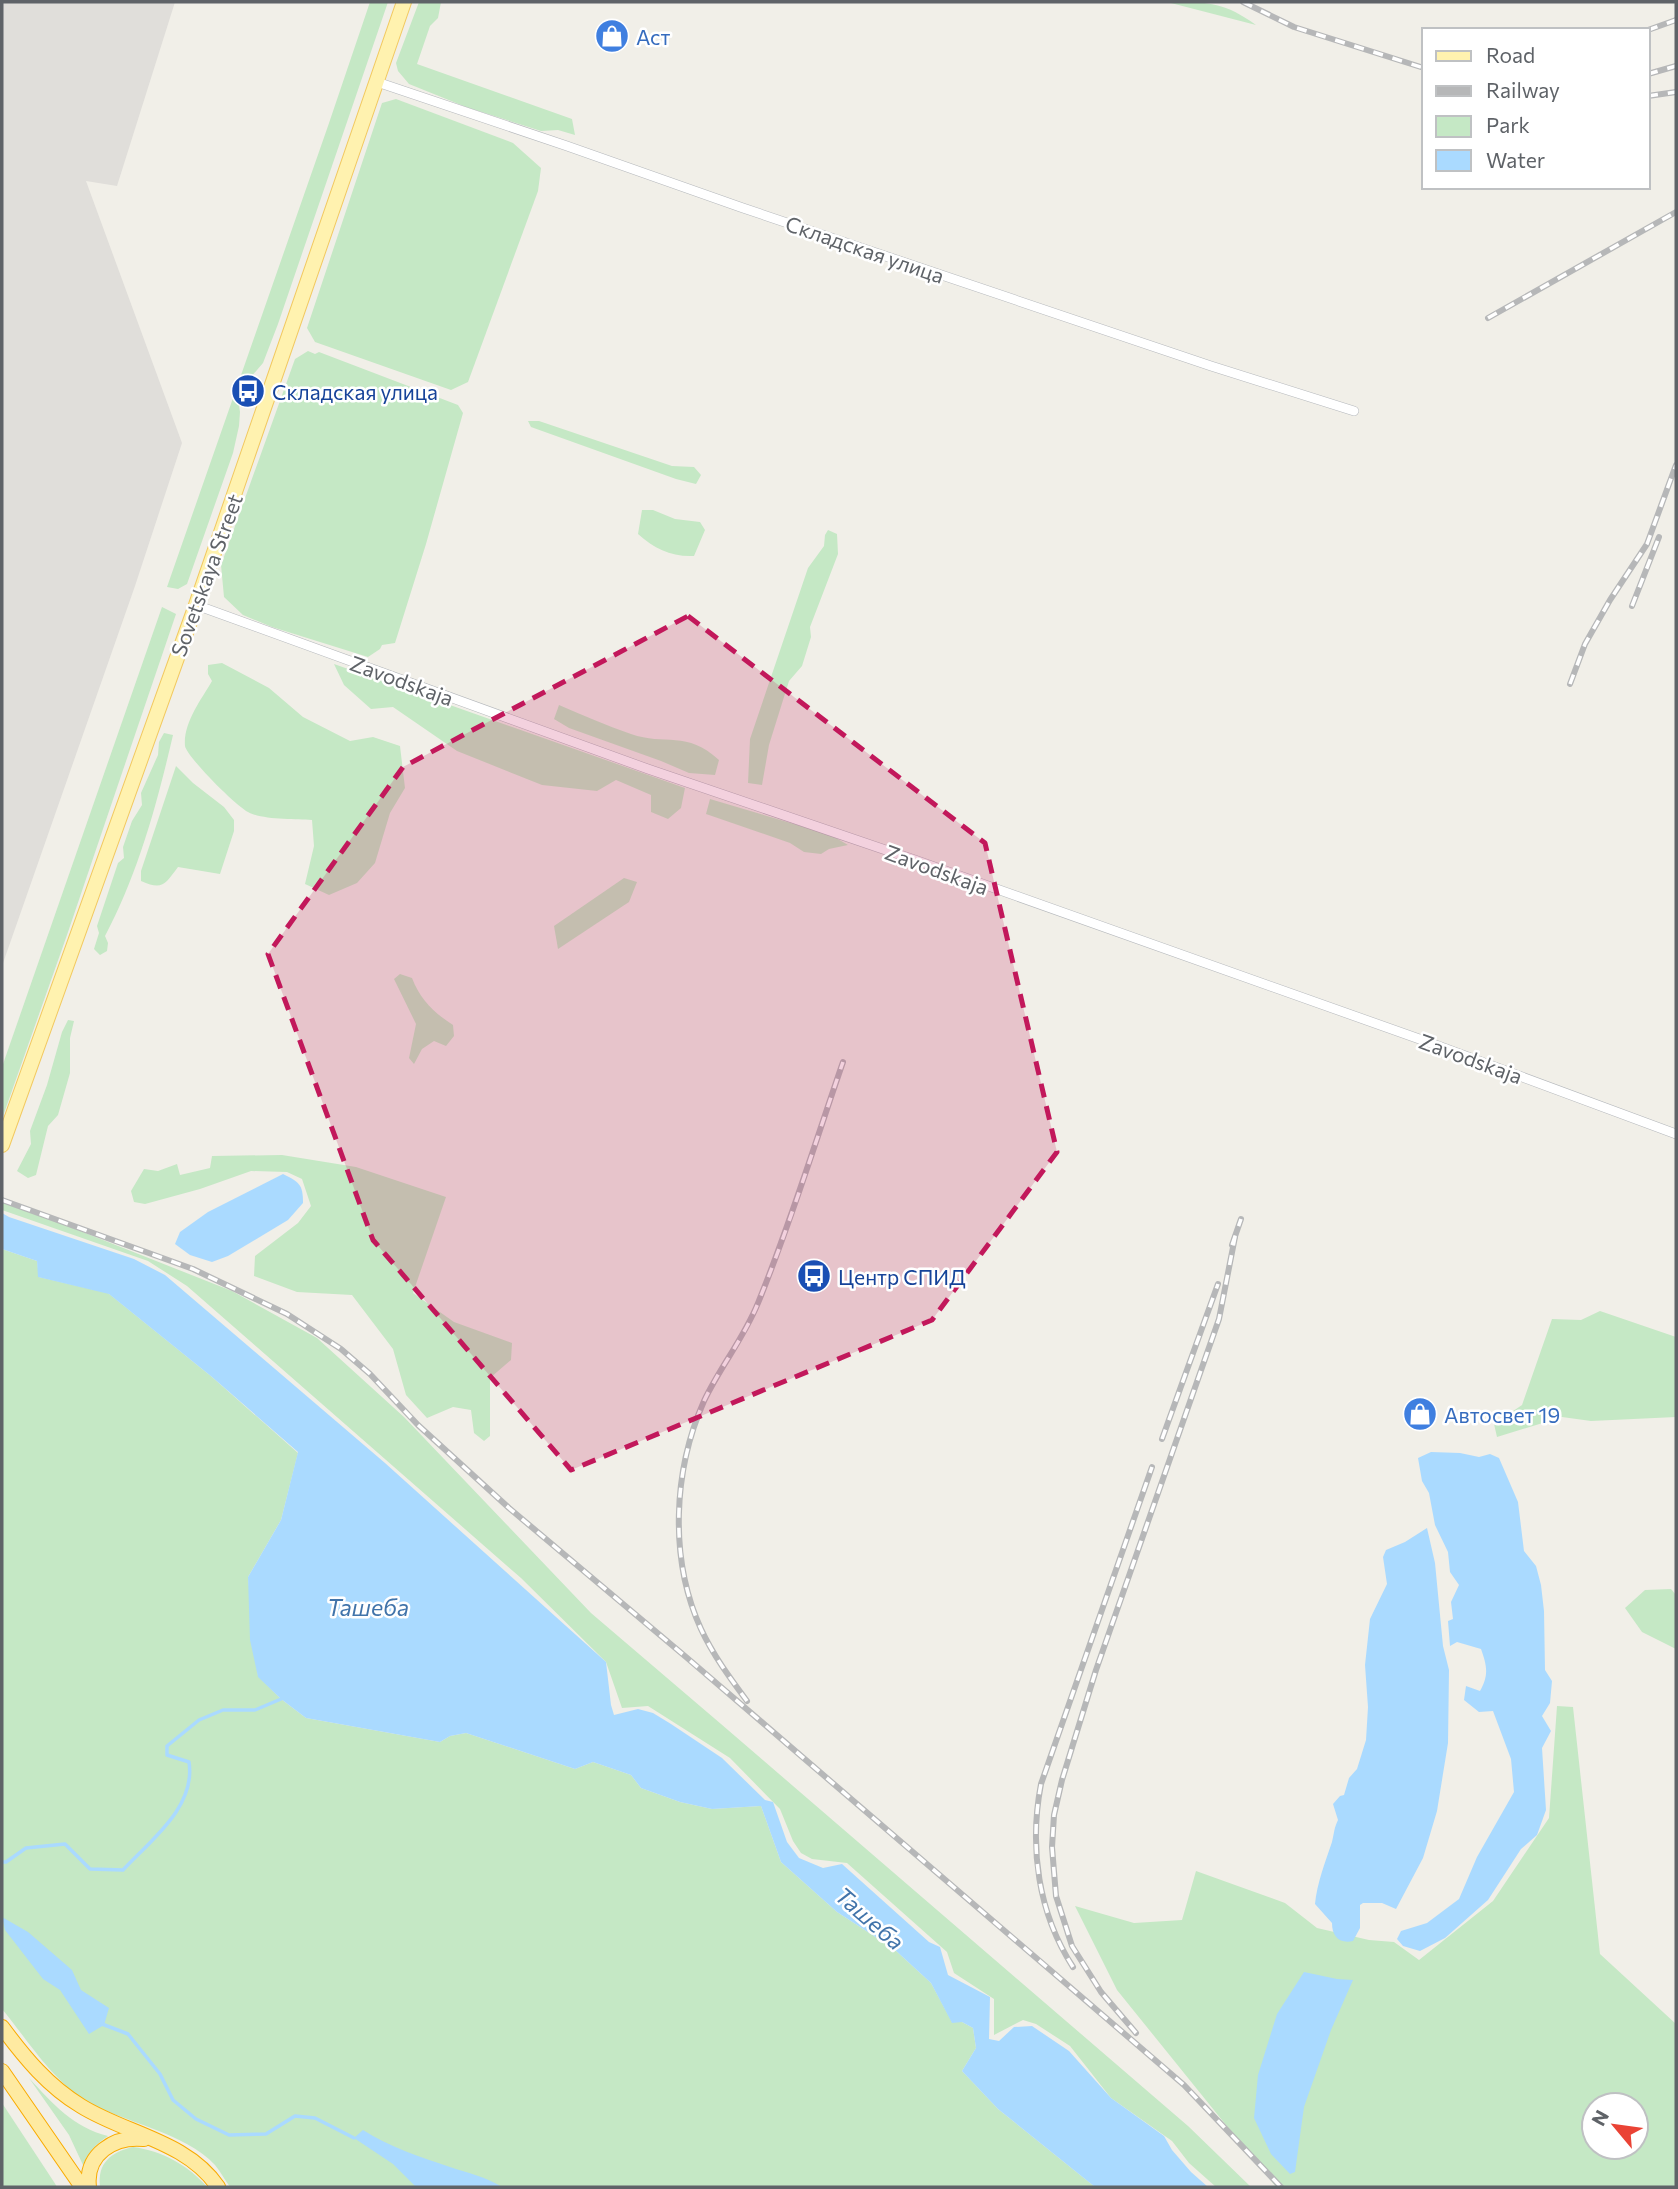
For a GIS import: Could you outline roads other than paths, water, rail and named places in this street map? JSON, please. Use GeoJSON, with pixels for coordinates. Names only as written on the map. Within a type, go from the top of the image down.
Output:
{"type":"FeatureCollection","features":[{"type":"Feature","properties":{"kind":"highway"},"geometry":{"type":"LineString","coordinates":[[2,2027],[27,2060],[51,2085],[81,2106],[113,2123],[156,2140],[190,2159],[205,2171],[218,2187]]}},
{"type":"Feature","properties":{"kind":"highway"},"geometry":{"type":"LineString","coordinates":[[2,2071],[82,2187]]}},
{"type":"Feature","properties":{"kind":"highway"},"geometry":{"type":"LineString","coordinates":[[89,2187],[88,2179],[93,2161],[101,2150],[117,2141],[138,2138],[156,2140]]}},
{"type":"Feature","properties":{"kind":"main road","name":"Sovetskaya Street"},"geometry":{"type":"LineString","coordinates":[[2,1145],[196,605],[404,2]]}},
{"type":"Feature","properties":{"kind":"street","name":"Складская улица"},"geometry":{"type":"LineString","coordinates":[[377,82],[1211,366],[1354,411]]}},
{"type":"Feature","properties":{"kind":"street","name":"Zavodskaja"},"geometry":{"type":"LineString","coordinates":[[196,605],[648,769],[915,860],[1425,1041],[1676,1134]]}},
{"type":"Feature","properties":{"kind":"water"},"geometry":{"type":"Polygon","coordinates":[[[283,1174],[299,1184],[303,1197],[303,1203],[288,1220],[228,1256],[212,1262],[190,1255],[175,1244],[180,1232],[208,1212],[283,1174]]]}},
{"type":"Feature","properties":{"kind":"water","name":"Ташеба"},"geometry":{"type":"Polygon","coordinates":[[[2,1213],[134,1259],[165,1275],[385,1463],[606,1662],[614,1715],[638,1709],[653,1713],[722,1758],[765,1800],[773,1802],[787,1842],[799,1858],[823,1868],[842,1864],[929,1942],[940,1947],[948,1975],[990,1997],[989,2039],[999,2041],[1014,2027],[1032,2026],[1069,2051],[1111,2098],[1164,2136],[1172,2150],[1208,2187],[1095,2187],[998,2109],[962,2071],[976,2048],[973,2028],[962,2022],[952,2023],[931,1983],[894,1949],[837,1912],[781,1862],[761,1806],[712,1809],[680,1802],[641,1788],[631,1775],[593,1762],[575,1769],[466,1733],[450,1736],[440,1742],[306,1718],[281,1699],[258,1677],[250,1640],[248,1577],[281,1520],[298,1452],[212,1377],[109,1294],[38,1277],[37,1261],[2,1249],[2,1213]]]}},
{"type":"Feature","properties":{"kind":"water"},"geometry":{"type":"Polygon","coordinates":[[[1431,1452],[1479,1457],[1490,1454],[1499,1458],[1518,1502],[1524,1551],[1536,1566],[1541,1585],[1545,1670],[1552,1681],[1550,1703],[1542,1716],[1551,1731],[1542,1748],[1546,1810],[1537,1835],[1521,1849],[1488,1900],[1445,1938],[1420,1951],[1403,1946],[1397,1939],[1401,1931],[1427,1923],[1459,1899],[1477,1857],[1514,1792],[1511,1759],[1493,1711],[1479,1712],[1464,1700],[1466,1686],[1480,1691],[1485,1680],[1486,1666],[1481,1649],[1457,1642],[1450,1646],[1448,1621],[1453,1619],[1451,1602],[1459,1585],[1450,1572],[1448,1552],[1435,1525],[1429,1493],[1422,1481],[1418,1458],[1431,1452]]]}},
{"type":"Feature","properties":{"kind":"water"},"geometry":{"type":"Polygon","coordinates":[[[1427,1528],[1435,1563],[1443,1646],[1449,1670],[1448,1743],[1437,1811],[1423,1858],[1396,1909],[1382,1903],[1363,1903],[1360,1905],[1360,1928],[1353,1941],[1344,1941],[1335,1936],[1332,1923],[1315,1904],[1319,1881],[1338,1820],[1333,1804],[1344,1795],[1349,1778],[1357,1769],[1366,1740],[1368,1707],[1365,1665],[1370,1619],[1387,1584],[1383,1557],[1386,1550],[1427,1528]]]}},
{"type":"Feature","properties":{"kind":"water"},"geometry":{"type":"Polygon","coordinates":[[[2,1917],[28,1932],[72,1970],[81,1990],[109,2008],[104,2025],[89,2034],[60,1990],[43,1979],[5,1930],[2,1917]]]}},
{"type":"Feature","properties":{"kind":"water"},"geometry":{"type":"Polygon","coordinates":[[[1304,1972],[1353,1980],[1331,2030],[1304,2107],[1295,2172],[1290,2174],[1271,2154],[1254,2118],[1258,2075],[1277,2014],[1304,1972]]]}},
{"type":"Feature","properties":{"kind":"water"},"geometry":{"type":"Polygon","coordinates":[[[363,2130],[383,2142],[502,2187],[416,2187],[393,2164],[354,2138],[363,2130]]]}},
{"type":"Feature","properties":{"kind":"waterway"},"geometry":{"type":"LineString","coordinates":[[2,1862],[26,1848],[65,1844],[90,1869],[123,1870],[169,1822],[186,1794],[189,1762],[167,1755],[167,1746],[199,1720],[223,1710],[255,1710],[281,1699]]}},
{"type":"Feature","properties":{"kind":"waterway"},"geometry":{"type":"LineString","coordinates":[[102,2024],[128,2034],[160,2074],[173,2100],[196,2119],[229,2135],[266,2134],[295,2116],[315,2118],[354,2138]]}},
{"type":"Feature","properties":{"kind":"railway"},"geometry":{"type":"LineString","coordinates":[[1243,2],[1294,27],[1422,67]]}},
{"type":"Feature","properties":{"kind":"railway"},"geometry":{"type":"LineString","coordinates":[[1650,29],[1676,20]]}},
{"type":"Feature","properties":{"kind":"railway"},"geometry":{"type":"LineString","coordinates":[[1650,73],[1676,66]]}},
{"type":"Feature","properties":{"kind":"railway"},"geometry":{"type":"LineString","coordinates":[[1650,96],[1676,92]]}},
{"type":"Feature","properties":{"kind":"railway"},"geometry":{"type":"LineString","coordinates":[[1488,318],[1676,212]]}},
{"type":"Feature","properties":{"kind":"railway"},"geometry":{"type":"LineString","coordinates":[[1570,684],[1585,644],[1647,544],[1676,465]]}},
{"type":"Feature","properties":{"kind":"railway"},"geometry":{"type":"LineString","coordinates":[[1632,606],[1659,537]]}},
{"type":"Feature","properties":{"kind":"railway"},"geometry":{"type":"LineString","coordinates":[[747,1701],[711,1648],[691,1602],[680,1545],[681,1485],[686,1456],[704,1401],[746,1328],[770,1274],[843,1062]]}},
{"type":"Feature","properties":{"kind":"railway"},"geometry":{"type":"LineString","coordinates":[[2,1200],[193,1269],[287,1314],[341,1349],[370,1374],[418,1425],[509,1508],[1184,2085],[1281,2187]]}},
{"type":"Feature","properties":{"kind":"railway"},"geometry":{"type":"LineString","coordinates":[[1232,1245],[1241,1219]]}},
{"type":"Feature","properties":{"kind":"railway"},"geometry":{"type":"LineString","coordinates":[[1136,2033],[1101,1992],[1072,1946],[1056,1896],[1052,1847],[1054,1815],[1096,1670],[1219,1319],[1235,1237]]}},
{"type":"Feature","properties":{"kind":"railway"},"geometry":{"type":"LineString","coordinates":[[1162,1439],[1218,1284]]}},
{"type":"Feature","properties":{"kind":"railway"},"geometry":{"type":"LineString","coordinates":[[1073,1967],[1061,1946],[1044,1902],[1037,1855],[1037,1808],[1041,1784],[1152,1467]]}},
{"type":"Feature","properties":{"kind":"place","name":"Аст"},"geometry":{"type":"Point","coordinates":[612,36]}},
{"type":"Feature","properties":{"kind":"place","name":"Складская улица"},"geometry":{"type":"Point","coordinates":[248,391]}},
{"type":"Feature","properties":{"kind":"place","name":"Центр СПИД"},"geometry":{"type":"Point","coordinates":[814,1276]}},
{"type":"Feature","properties":{"kind":"place","name":"Автосвет 19"},"geometry":{"type":"Point","coordinates":[1420,1414]}}]}
